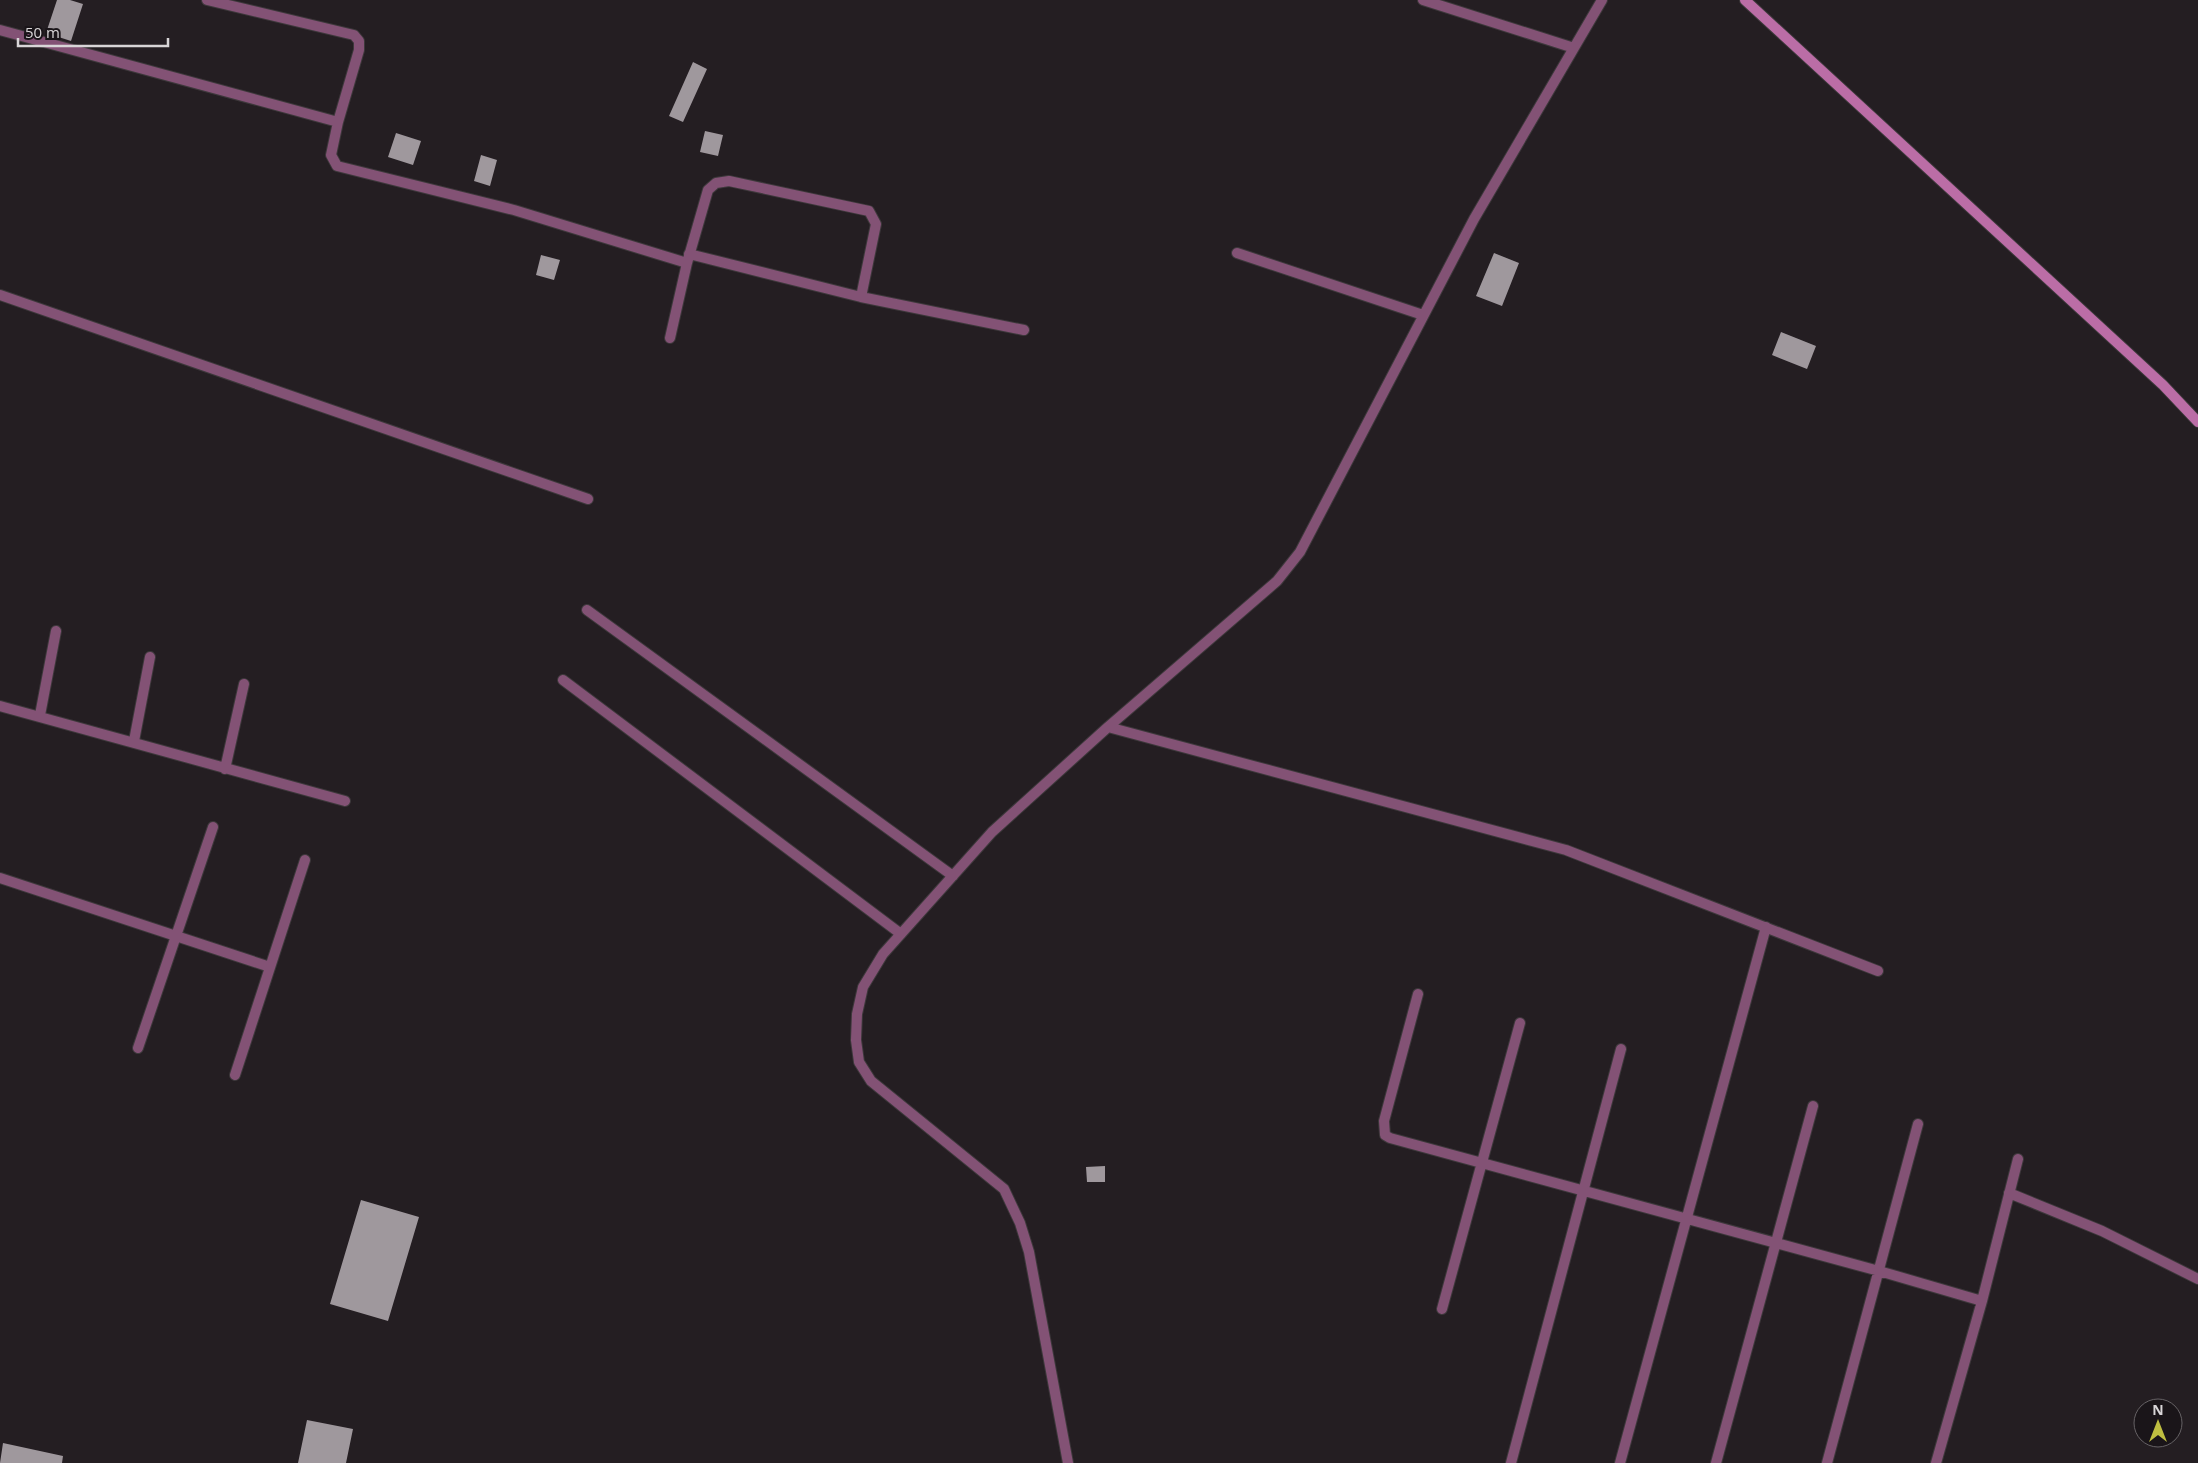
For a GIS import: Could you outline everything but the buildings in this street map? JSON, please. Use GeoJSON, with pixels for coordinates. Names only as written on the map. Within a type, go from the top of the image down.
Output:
{"type":"FeatureCollection","features":[{"type":"Feature","properties":{"kind":"main road"},"geometry":{"type":"LineString","coordinates":[[1744,0],[2163,385],[2198,422]]}},
{"type":"Feature","properties":{"kind":"street"},"geometry":{"type":"LineString","coordinates":[[207,0],[354,35],[359,41],[360,50],[330,155],[337,166],[514,210],[688,259],[1024,330]]}},
{"type":"Feature","properties":{"kind":"street"},"geometry":{"type":"LineString","coordinates":[[1423,0],[1574,48]]}},
{"type":"Feature","properties":{"kind":"street"},"geometry":{"type":"LineString","coordinates":[[1068,1463],[1029,1252],[1020,1223],[1004,1189],[871,1081],[859,1062],[856,1040],[857,1014],[863,987],[883,954],[992,832],[1108,727],[1277,581],[1291,566],[1478,212],[1602,0]]}},
{"type":"Feature","properties":{"kind":"street"},"geometry":{"type":"LineString","coordinates":[[0,30],[338,122]]}},
{"type":"Feature","properties":{"kind":"street"},"geometry":{"type":"LineString","coordinates":[[670,338],[688,259],[708,190],[716,183],[729,181],[869,211],[876,224],[861,297]]}},
{"type":"Feature","properties":{"kind":"street"},"geometry":{"type":"LineString","coordinates":[[1236,253],[1423,315]]}},
{"type":"Feature","properties":{"kind":"street"},"geometry":{"type":"LineString","coordinates":[[0,295],[588,499]]}},
{"type":"Feature","properties":{"kind":"street"},"geometry":{"type":"LineString","coordinates":[[587,610],[953,876]]}},
{"type":"Feature","properties":{"kind":"street"},"geometry":{"type":"LineString","coordinates":[[40,715],[56,632]]}},
{"type":"Feature","properties":{"kind":"street"},"geometry":{"type":"LineString","coordinates":[[134,741],[150,657]]}},
{"type":"Feature","properties":{"kind":"street"},"geometry":{"type":"LineString","coordinates":[[563,680],[901,934]]}},
{"type":"Feature","properties":{"kind":"street"},"geometry":{"type":"LineString","coordinates":[[225,769],[244,684]]}},
{"type":"Feature","properties":{"kind":"street"},"geometry":{"type":"LineString","coordinates":[[0,706],[40,715],[225,769],[345,801]]}},
{"type":"Feature","properties":{"kind":"street"},"geometry":{"type":"LineString","coordinates":[[1108,727],[1566,850],[1878,971]]}},
{"type":"Feature","properties":{"kind":"street"},"geometry":{"type":"LineString","coordinates":[[138,1048],[213,827]]}},
{"type":"Feature","properties":{"kind":"street"},"geometry":{"type":"LineString","coordinates":[[235,1075],[306,860]]}},
{"type":"Feature","properties":{"kind":"street"},"geometry":{"type":"LineString","coordinates":[[0,878],[270,967]]}},
{"type":"Feature","properties":{"kind":"street"},"geometry":{"type":"LineString","coordinates":[[1620,1463],[1766,927]]}},
{"type":"Feature","properties":{"kind":"street"},"geometry":{"type":"LineString","coordinates":[[1418,994],[1384,1121],[1385,1135],[1482,1164],[1777,1243],[1982,1301]]}},
{"type":"Feature","properties":{"kind":"street"},"geometry":{"type":"LineString","coordinates":[[1442,1310],[1520,1023]]}},
{"type":"Feature","properties":{"kind":"street"},"geometry":{"type":"LineString","coordinates":[[1511,1463],[1621,1049]]}},
{"type":"Feature","properties":{"kind":"street"},"geometry":{"type":"LineString","coordinates":[[1716,1463],[1813,1106]]}},
{"type":"Feature","properties":{"kind":"street"},"geometry":{"type":"LineString","coordinates":[[1827,1463],[1918,1124]]}},
{"type":"Feature","properties":{"kind":"street"},"geometry":{"type":"LineString","coordinates":[[1936,1463],[1982,1301],[2018,1158]]}},
{"type":"Feature","properties":{"kind":"street"},"geometry":{"type":"LineString","coordinates":[[2009,1193],[2102,1231],[2198,1279]]}}]}
